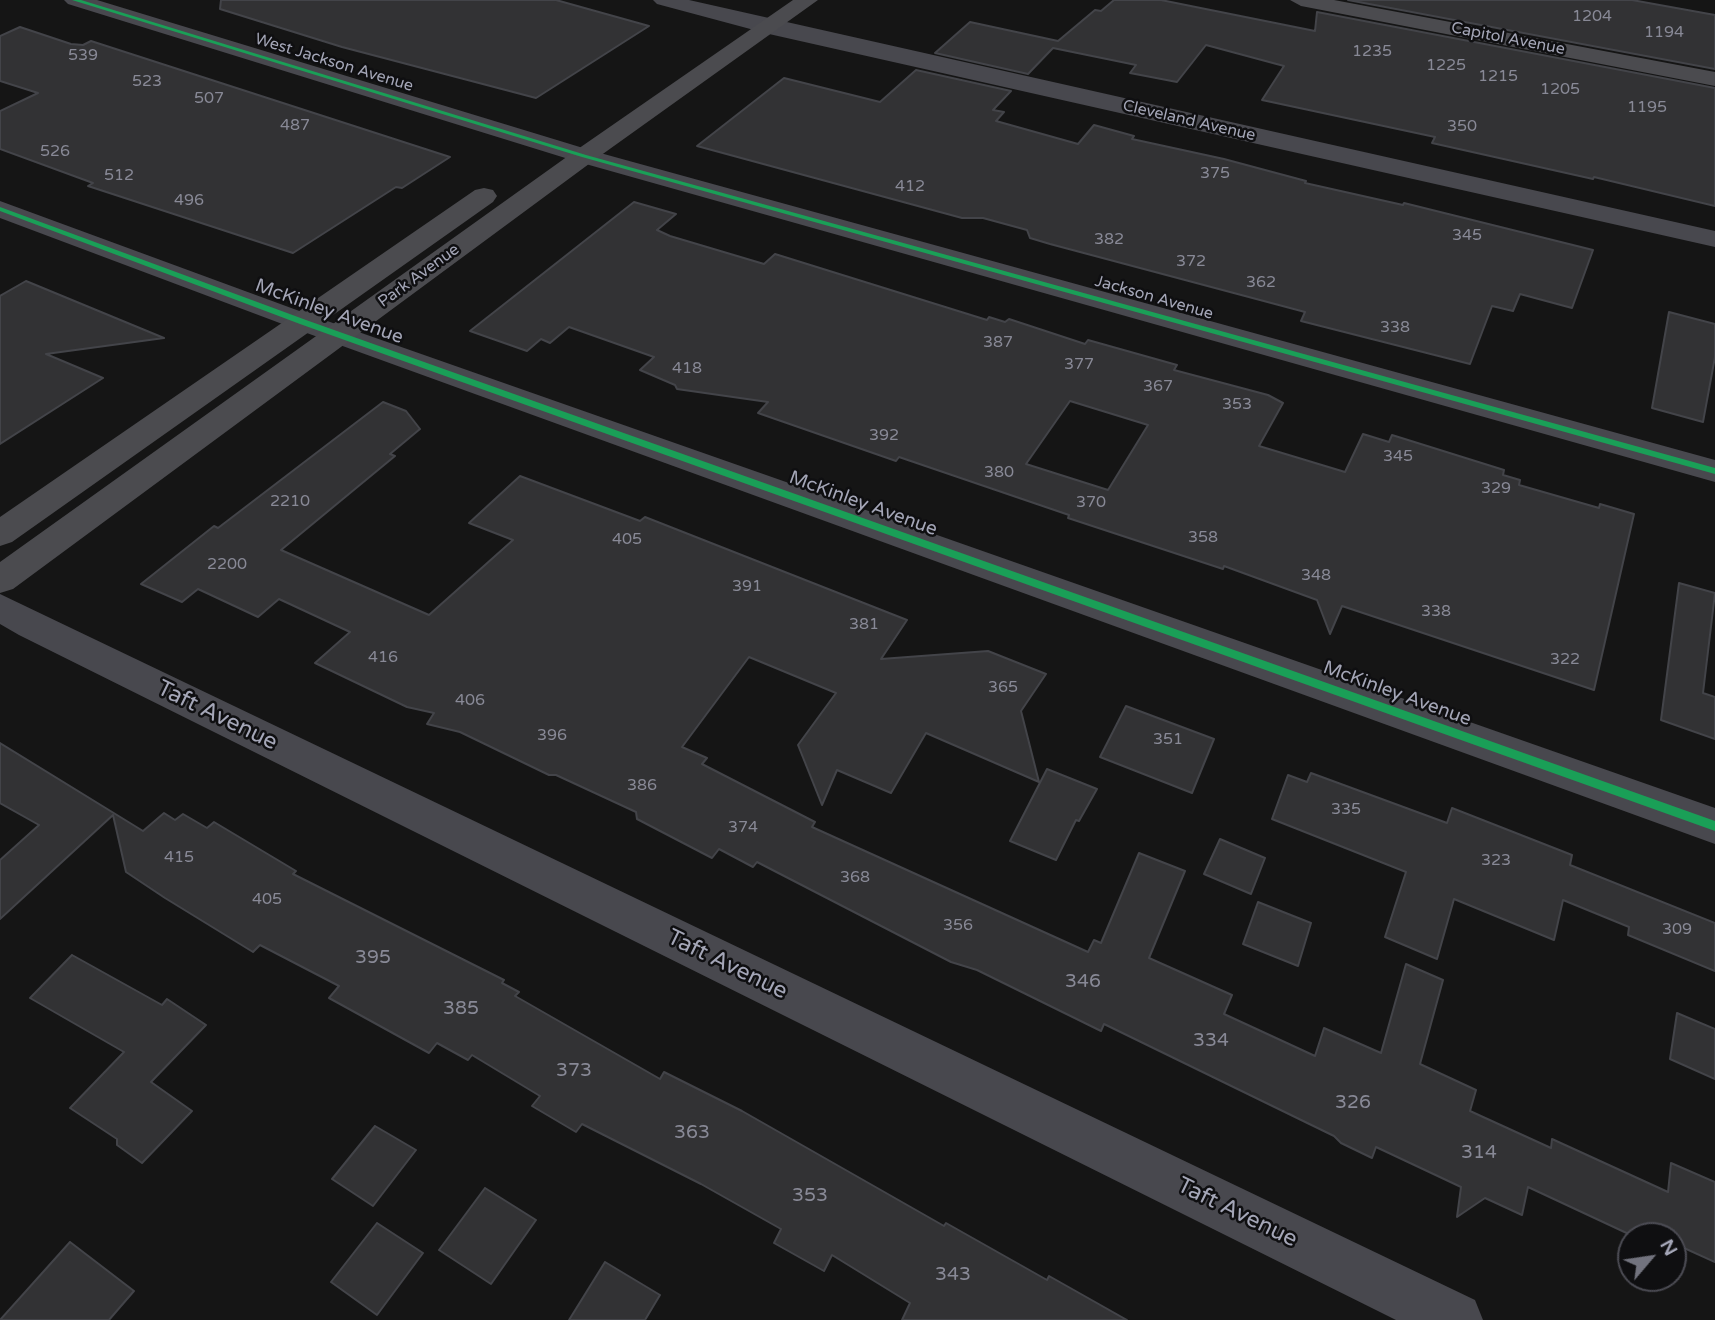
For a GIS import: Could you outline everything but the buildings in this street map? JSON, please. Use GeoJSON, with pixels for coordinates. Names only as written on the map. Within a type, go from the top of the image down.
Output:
{"type":"FeatureCollection","features":[{"type":"Feature","properties":{"kind":"main road","name":"Park Avenue"},"geometry":{"type":"LineString","coordinates":[[0,534],[736,19],[807,0]]}},
{"type":"Feature","properties":{"kind":"main road","name":"Capitol Avenue"},"geometry":{"type":"LineString","coordinates":[[1301,0],[1715,79]]}},
{"type":"Feature","properties":{"kind":"main road","name":"Park Avenue"},"geometry":{"type":"LineString","coordinates":[[0,580],[584,156],[766,13]]}},
{"type":"Feature","properties":{"kind":"street","name":"West Jackson Avenue"},"geometry":{"type":"LineString","coordinates":[[75,0],[584,156]]}},
{"type":"Feature","properties":{"kind":"street"},"geometry":{"type":"LineString","coordinates":[[664,0],[736,19]]}},
{"type":"Feature","properties":{"kind":"street","name":"Cleveland Avenue"},"geometry":{"type":"LineString","coordinates":[[766,13],[1715,239]]}},
{"type":"Feature","properties":{"kind":"street","name":"Jackson Avenue"},"geometry":{"type":"LineString","coordinates":[[584,156],[1715,471]]}},
{"type":"Feature","properties":{"kind":"street","name":"McKinley Avenue"},"geometry":{"type":"LineString","coordinates":[[0,209],[338,335],[1715,826]]}},
{"type":"Feature","properties":{"kind":"street","name":"Taft Avenue"},"geometry":{"type":"LineString","coordinates":[[0,607],[69,644],[1455,1320]]}},
{"type":"Feature","properties":{"kind":"cycle path"},"geometry":{"type":"LineString","coordinates":[[75,0],[584,156],[1715,471]]}},
{"type":"Feature","properties":{"kind":"cycle path"},"geometry":{"type":"LineString","coordinates":[[0,209],[303,322],[1715,826]]}}]}
